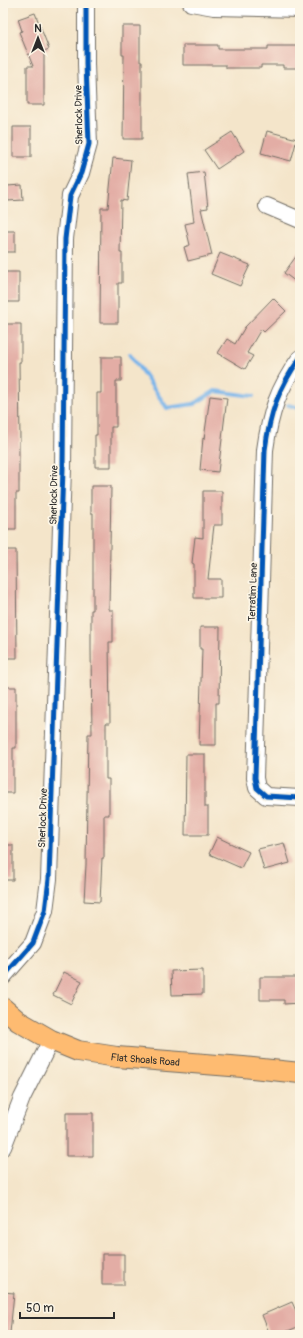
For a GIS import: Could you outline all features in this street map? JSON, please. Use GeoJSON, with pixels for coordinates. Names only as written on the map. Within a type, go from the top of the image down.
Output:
{"type":"FeatureCollection","features":[{"type":"Feature","properties":{"kind":"main road","name":"Flat Shoals Road"},"geometry":{"type":"LineString","coordinates":[[3,1008],[18,1021],[51,1040],[78,1051],[117,1057],[300,1073]]}},
{"type":"Feature","properties":{"kind":"street","name":"Sherlock Drive"},"geometry":{"type":"LineString","coordinates":[[3,977],[33,943],[45,911],[49,879],[63,469],[65,240],[70,196],[81,173],[89,144],[86,64],[86,3]]}},
{"type":"Feature","properties":{"kind":"street"},"geometry":{"type":"LineString","coordinates":[[191,3],[214,7],[300,9]]}},
{"type":"Feature","properties":{"kind":"street"},"geometry":{"type":"LineString","coordinates":[[267,206],[300,220]]}},
{"type":"Feature","properties":{"kind":"street","name":"Terratim Lane"},"geometry":{"type":"LineString","coordinates":[[300,358],[285,382],[274,406],[269,424],[265,450],[255,778],[257,788],[266,796],[300,798]]}},
{"type":"Feature","properties":{"kind":"street"},"geometry":{"type":"LineString","coordinates":[[3,1147],[22,1098],[51,1040]]}},
{"type":"Feature","properties":{"kind":"building"},"geometry":{"type":"Polygon","coordinates":[[[35,13],[49,49],[44,51],[44,105],[27,105],[27,66],[33,66],[19,32],[22,31],[18,19],[35,13]]]}},
{"type":"Feature","properties":{"kind":"building"},"geometry":{"type":"Polygon","coordinates":[[[122,26],[140,26],[140,62],[142,62],[142,139],[123,139],[124,55],[122,55],[122,26]]]}},
{"type":"Feature","properties":{"kind":"building"},"geometry":{"type":"Polygon","coordinates":[[[183,45],[218,45],[218,49],[268,49],[268,46],[300,46],[300,68],[283,68],[283,65],[261,65],[261,68],[226,68],[226,65],[183,65],[183,45]]]}},
{"type":"Feature","properties":{"kind":"building"},"geometry":{"type":"Polygon","coordinates":[[[13,127],[31,127],[31,157],[13,157],[13,127]]]}},
{"type":"Feature","properties":{"kind":"building"},"geometry":{"type":"Polygon","coordinates":[[[267,131],[297,139],[291,161],[261,153],[267,131]]]}},
{"type":"Feature","properties":{"kind":"building"},"geometry":{"type":"Polygon","coordinates":[[[232,132],[244,151],[217,169],[204,150],[232,132]]]}},
{"type":"Feature","properties":{"kind":"building"},"geometry":{"type":"Polygon","coordinates":[[[113,158],[131,160],[127,201],[121,200],[120,253],[122,253],[122,283],[118,283],[118,323],[100,323],[101,208],[108,208],[113,158]]]}},
{"type":"Feature","properties":{"kind":"building"},"geometry":{"type":"Polygon","coordinates":[[[204,172],[208,208],[201,209],[212,255],[188,261],[184,247],[190,245],[185,224],[194,222],[188,174],[204,172]]]}},
{"type":"Feature","properties":{"kind":"building"},"geometry":{"type":"Polygon","coordinates":[[[22,185],[23,200],[8,201],[7,186],[22,185]]]}},
{"type":"Feature","properties":{"kind":"building"},"geometry":{"type":"Polygon","coordinates":[[[3,231],[15,231],[15,252],[3,252],[3,231]]]}},
{"type":"Feature","properties":{"kind":"building"},"geometry":{"type":"Polygon","coordinates":[[[300,251],[300,285],[284,273],[300,251]]]}},
{"type":"Feature","properties":{"kind":"building"},"geometry":{"type":"Polygon","coordinates":[[[220,253],[250,265],[240,286],[211,274],[220,253]]]}},
{"type":"Feature","properties":{"kind":"building"},"geometry":{"type":"Polygon","coordinates":[[[3,272],[19,272],[19,302],[3,302],[3,272]]]}},
{"type":"Feature","properties":{"kind":"building"},"geometry":{"type":"Polygon","coordinates":[[[273,298],[286,311],[264,332],[261,329],[247,353],[253,356],[245,369],[218,353],[227,339],[235,344],[245,327],[273,298]]]}},
{"type":"Feature","properties":{"kind":"building"},"geometry":{"type":"Polygon","coordinates":[[[3,324],[21,324],[21,362],[19,362],[19,493],[16,493],[16,529],[3,529],[3,324]]]}},
{"type":"Feature","properties":{"kind":"building"},"geometry":{"type":"Polygon","coordinates":[[[101,357],[121,357],[121,381],[116,381],[116,427],[111,427],[111,467],[95,467],[97,393],[101,393],[101,357]]]}},
{"type":"Feature","properties":{"kind":"building"},"geometry":{"type":"Polygon","coordinates":[[[210,396],[227,398],[218,472],[200,470],[203,438],[204,439],[210,396]]]}},
{"type":"Feature","properties":{"kind":"building"},"geometry":{"type":"Polygon","coordinates":[[[91,486],[111,486],[109,610],[113,610],[113,642],[109,642],[110,723],[106,723],[106,779],[109,779],[109,815],[104,815],[104,858],[102,858],[100,902],[84,901],[88,734],[92,734],[91,610],[93,610],[93,513],[91,513],[91,486]]]}},
{"type":"Feature","properties":{"kind":"building"},"geometry":{"type":"Polygon","coordinates":[[[203,491],[222,491],[222,525],[214,525],[208,579],[221,579],[221,598],[194,598],[194,564],[192,563],[195,537],[203,538],[203,491]]]}},
{"type":"Feature","properties":{"kind":"building"},"geometry":{"type":"Polygon","coordinates":[[[3,550],[16,550],[17,658],[3,658],[3,550]]]}},
{"type":"Feature","properties":{"kind":"building"},"geometry":{"type":"Polygon","coordinates":[[[200,627],[220,627],[219,703],[216,703],[216,745],[199,745],[202,649],[200,649],[200,627]]]}},
{"type":"Feature","properties":{"kind":"building"},"geometry":{"type":"Polygon","coordinates":[[[3,687],[16,687],[16,748],[13,748],[13,793],[3,793],[3,687]]]}},
{"type":"Feature","properties":{"kind":"building"},"geometry":{"type":"Polygon","coordinates":[[[186,754],[205,754],[205,807],[208,807],[208,835],[185,835],[186,754]]]}},
{"type":"Feature","properties":{"kind":"building"},"geometry":{"type":"Polygon","coordinates":[[[217,837],[249,852],[241,868],[209,854],[217,837]]]}},
{"type":"Feature","properties":{"kind":"building"},"geometry":{"type":"Polygon","coordinates":[[[284,843],[290,863],[264,870],[258,849],[284,843]]]}},
{"type":"Feature","properties":{"kind":"building"},"geometry":{"type":"Polygon","coordinates":[[[3,845],[13,845],[13,880],[3,880],[3,845]]]}},
{"type":"Feature","properties":{"kind":"building"},"geometry":{"type":"Polygon","coordinates":[[[203,970],[203,994],[172,995],[171,971],[203,970]]]}},
{"type":"Feature","properties":{"kind":"building"},"geometry":{"type":"Polygon","coordinates":[[[64,972],[82,981],[71,1004],[53,995],[64,972]]]}},
{"type":"Feature","properties":{"kind":"building"},"geometry":{"type":"Polygon","coordinates":[[[260,977],[299,977],[299,1003],[284,1004],[284,1000],[260,1000],[260,977]]]}},
{"type":"Feature","properties":{"kind":"building"},"geometry":{"type":"Polygon","coordinates":[[[66,1113],[93,1113],[93,1156],[66,1156],[66,1113]]]}},
{"type":"Feature","properties":{"kind":"building"},"geometry":{"type":"Polygon","coordinates":[[[102,1254],[124,1254],[124,1285],[102,1285],[102,1254]]]}},
{"type":"Feature","properties":{"kind":"building"},"geometry":{"type":"Polygon","coordinates":[[[3,1292],[14,1293],[10,1333],[3,1332],[3,1292]]]}},
{"type":"Feature","properties":{"kind":"building"},"geometry":{"type":"Polygon","coordinates":[[[292,1302],[300,1320],[300,1326],[278,1335],[270,1335],[262,1315],[292,1302]]]}},
{"type":"Feature","properties":{"kind":"waterway"},"geometry":{"type":"LineString","coordinates":[[130,354],[167,408],[194,404],[215,391],[253,396]]}},
{"type":"Feature","properties":{"kind":"waterway"},"geometry":{"type":"LineString","coordinates":[[288,405],[300,408]]}},
{"type":"Feature","properties":{"kind":"cycle path"},"geometry":{"type":"LineString","coordinates":[[3,977],[33,943],[45,911],[49,879],[63,469],[65,239],[70,196],[81,173],[89,144],[86,64],[86,3]]}},
{"type":"Feature","properties":{"kind":"cycle path"},"geometry":{"type":"LineString","coordinates":[[300,358],[292,369],[276,402],[269,424],[265,450],[255,778],[257,788],[266,796],[300,798]]}}]}
